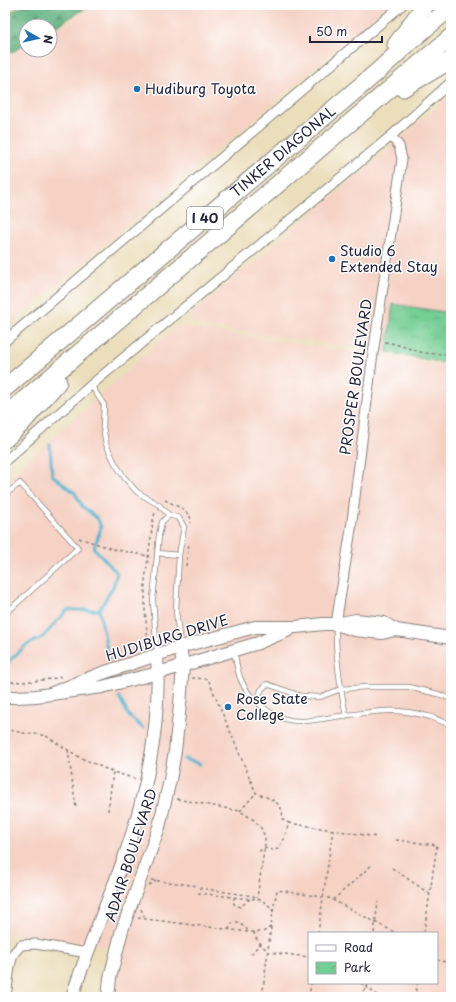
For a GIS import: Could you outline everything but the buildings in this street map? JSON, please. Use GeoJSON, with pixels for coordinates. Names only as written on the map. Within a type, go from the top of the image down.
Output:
{"type":"FeatureCollection","features":[{"type":"Feature","properties":{"kind":"highway"},"geometry":{"type":"LineString","coordinates":[[377,72],[425,5]]}},
{"type":"Feature","properties":{"kind":"highway","name":"TINKER DIAGONAL"},"geometry":{"type":"LineString","coordinates":[[5,388],[377,72],[413,38],[451,7]]}},
{"type":"Feature","properties":{"kind":"highway","name":"TINKER DIAGONAL"},"geometry":{"type":"LineString","coordinates":[[5,416],[451,37]]}},
{"type":"Feature","properties":{"kind":"highway"},"geometry":{"type":"LineString","coordinates":[[362,113],[451,60]]}},
{"type":"Feature","properties":{"kind":"highway"},"geometry":{"type":"LineString","coordinates":[[5,439],[22,423],[97,338]]}},
{"type":"Feature","properties":{"kind":"highway"},"geometry":{"type":"LineString","coordinates":[[5,378],[33,364]]}},
{"type":"Feature","properties":{"kind":"street"},"geometry":{"type":"LineString","coordinates":[[5,341],[402,5]]}},
{"type":"Feature","properties":{"kind":"street"},"geometry":{"type":"LineString","coordinates":[[5,461],[92,385],[391,136],[451,82]]}},
{"type":"Feature","properties":{"kind":"street","name":"PROSPER BOULEVARD"},"geometry":{"type":"LineString","coordinates":[[336,624],[351,529],[375,341],[402,159],[399,146],[391,136]]}},
{"type":"Feature","properties":{"kind":"street","name":"HUDIBURG DRIVE"},"geometry":{"type":"LineString","coordinates":[[50,694],[97,675],[180,647],[255,627],[296,627],[336,624],[356,620],[384,623],[396,630],[451,638]]}},
{"type":"Feature","properties":{"kind":"street","name":"HUDIBURG DRIVE"},"geometry":{"type":"LineString","coordinates":[[5,696],[17,697],[50,694],[102,687],[158,673],[258,643],[296,627]]}},
{"type":"Feature","properties":{"kind":"street","name":"ADAIR BOULEVARD"},"geometry":{"type":"LineString","coordinates":[[108,997],[116,951],[159,827],[170,780],[187,664],[180,647]]}},
{"type":"Feature","properties":{"kind":"street","name":"ADAIR BOULEVARD"},"geometry":{"type":"LineString","coordinates":[[72,997],[87,953],[124,857],[141,804],[150,763],[156,723],[158,695],[157,655]]}},
{"type":"Feature","properties":{"kind":"street"},"geometry":{"type":"LineString","coordinates":[[6,997],[13,954],[21,945],[36,944],[87,953]]}},
{"type":"Feature","properties":{"kind":"lane","name":"ADAIR BOULEVARD"},"geometry":{"type":"LineString","coordinates":[[92,385],[104,405],[103,427],[106,444],[115,464],[137,492],[159,505],[169,516],[179,518],[184,528],[179,555],[176,611],[180,647]]}},
{"type":"Feature","properties":{"kind":"lane"},"geometry":{"type":"LineString","coordinates":[[5,495],[20,483],[78,548],[5,614]]}},
{"type":"Feature","properties":{"kind":"lane","name":"ADAIR BOULEVARD"},"geometry":{"type":"LineString","coordinates":[[157,655],[153,600],[159,535],[162,522],[169,516]]}},
{"type":"Feature","properties":{"kind":"lane"},"geometry":{"type":"LineString","coordinates":[[157,554],[179,555]]}},
{"type":"Feature","properties":{"kind":"lane"},"geometry":{"type":"LineString","coordinates":[[336,624],[341,689],[346,716]]}},
{"type":"Feature","properties":{"kind":"lane"},"geometry":{"type":"LineString","coordinates":[[234,650],[240,678],[244,688],[257,703],[276,716],[300,721],[380,711],[401,711],[415,713],[451,724]]}},
{"type":"Feature","properties":{"kind":"lane"},"geometry":{"type":"LineString","coordinates":[[257,703],[262,690],[267,684],[301,696],[320,697],[341,689],[366,687],[409,687],[438,694],[451,699]]}},
{"type":"Feature","properties":{"kind":"path"},"geometry":{"type":"LineString","coordinates":[[375,341],[433,354],[451,354]]}},
{"type":"Feature","properties":{"kind":"path"},"geometry":{"type":"LineString","coordinates":[[163,499],[183,509],[190,516],[191,527]]}},
{"type":"Feature","properties":{"kind":"path"},"geometry":{"type":"LineString","coordinates":[[85,540],[129,553],[148,556]]}},
{"type":"Feature","properties":{"kind":"path"},"geometry":{"type":"LineString","coordinates":[[186,569],[189,542]]}},
{"type":"Feature","properties":{"kind":"path"},"geometry":{"type":"LineString","coordinates":[[187,664],[194,677],[193,678],[208,679],[256,793],[276,802],[282,811],[283,820],[289,823],[376,837]]}},
{"type":"Feature","properties":{"kind":"path"},"geometry":{"type":"LineString","coordinates":[[5,682],[43,681],[61,677]]}},
{"type":"Feature","properties":{"kind":"path"},"geometry":{"type":"LineString","coordinates":[[68,750],[76,808]]}},
{"type":"Feature","properties":{"kind":"path"},"geometry":{"type":"LineString","coordinates":[[108,811],[113,772]]}},
{"type":"Feature","properties":{"kind":"path"},"geometry":{"type":"LineString","coordinates":[[240,811],[256,793]]}},
{"type":"Feature","properties":{"kind":"path"},"geometry":{"type":"LineString","coordinates":[[257,853],[264,848],[273,850],[278,849],[284,839],[289,823]]}},
{"type":"Feature","properties":{"kind":"path"},"geometry":{"type":"LineString","coordinates":[[318,932],[333,829]]}},
{"type":"Feature","properties":{"kind":"path"},"geometry":{"type":"LineString","coordinates":[[396,840],[437,845],[424,932]]}},
{"type":"Feature","properties":{"kind":"path"},"geometry":{"type":"LineString","coordinates":[[333,900],[372,864]]}},
{"type":"Feature","properties":{"kind":"path"},"geometry":{"type":"LineString","coordinates":[[392,868],[430,894]]}},
{"type":"Feature","properties":{"kind":"path"},"geometry":{"type":"LineString","coordinates":[[141,878],[253,896],[263,900],[273,911]]}},
{"type":"Feature","properties":{"kind":"path"},"geometry":{"type":"LineString","coordinates":[[262,997],[277,890],[329,898],[394,932]]}},
{"type":"Feature","properties":{"kind":"path"},"geometry":{"type":"LineString","coordinates":[[198,893],[250,899],[256,898]]}},
{"type":"Feature","properties":{"kind":"path"},"geometry":{"type":"LineString","coordinates":[[235,897],[233,900],[234,904],[240,907],[250,899]]}},
{"type":"Feature","properties":{"kind":"path"},"geometry":{"type":"LineString","coordinates":[[374,932],[378,902]]}},
{"type":"Feature","properties":{"kind":"path"},"geometry":{"type":"LineString","coordinates":[[127,916],[249,932],[263,932],[272,925]]}},
{"type":"Feature","properties":{"kind":"path"},"geometry":{"type":"LineString","coordinates":[[229,930],[233,922],[238,922],[249,932]]}},
{"type":"Feature","properties":{"kind":"path"},"geometry":{"type":"LineString","coordinates":[[254,932],[255,937],[268,952],[308,957]]}},
{"type":"Feature","properties":{"kind":"path"},"geometry":{"type":"LineString","coordinates":[[251,954],[261,943]]}},
{"type":"Feature","properties":{"kind":"path"},"geometry":{"type":"LineString","coordinates":[[438,960],[451,963]]}},
{"type":"Feature","properties":{"kind":"path"},"geometry":{"type":"LineString","coordinates":[[310,997],[311,984]]}},
{"type":"Feature","properties":{"kind":"path"},"geometry":{"type":"LineString","coordinates":[[362,984],[380,997]]}},
{"type":"Feature","properties":{"kind":"path"},"geometry":{"type":"LineString","coordinates":[[362,997],[363,991],[367,988],[368,984]]}},
{"type":"Feature","properties":{"kind":"path"},"geometry":{"type":"LineString","coordinates":[[415,997],[417,984]]}},
{"type":"Feature","properties":{"kind":"shaded area"},"geometry":{"type":"Polygon","coordinates":[[[95,5],[389,5],[5,329],[5,57],[18,50],[18,58],[58,58],[58,28],[95,5]]]}},
{"type":"Feature","properties":{"kind":"shaded area"},"geometry":{"type":"Polygon","coordinates":[[[451,94],[451,313],[393,304],[387,352],[203,326],[192,321],[189,316],[361,173],[451,94]]]}},
{"type":"Feature","properties":{"kind":"shaded area","name":"Rose State College"},"geometry":{"type":"Polygon","coordinates":[[[177,326],[451,367],[451,997],[113,997],[119,949],[5,933],[5,482],[177,326]]]}},
{"type":"Feature","properties":{"kind":"green space"},"geometry":{"type":"Polygon","coordinates":[[[25,5],[91,5],[58,25],[58,18],[18,18],[18,49],[5,56],[5,14],[25,5]]]}},
{"type":"Feature","properties":{"kind":"green space"},"geometry":{"type":"Polygon","coordinates":[[[393,304],[451,313],[451,364],[387,352],[393,304]]]}},
{"type":"Feature","properties":{"kind":"waterway"},"geometry":{"type":"LineString","coordinates":[[5,665],[25,646],[43,637],[67,610],[99,610],[113,587],[117,573],[94,548],[101,528],[98,519],[82,506],[75,493],[52,475],[50,444]]}},
{"type":"Feature","properties":{"kind":"waterway"},"geometry":{"type":"LineString","coordinates":[[99,610],[109,659]]}},
{"type":"Feature","properties":{"kind":"waterway"},"geometry":{"type":"LineString","coordinates":[[119,697],[129,716],[143,728]]}},
{"type":"Feature","properties":{"kind":"waterway"},"geometry":{"type":"LineString","coordinates":[[184,759],[200,764]]}},
{"type":"Feature","properties":{"kind":"place","name":"Hudiburg Toyota"},"geometry":{"type":"Point","coordinates":[137,89]}},
{"type":"Feature","properties":{"kind":"place","name":"Studio 6 Extended Stay"},"geometry":{"type":"Point","coordinates":[332,259]}},
{"type":"Feature","properties":{"kind":"place","name":"Rose State College"},"geometry":{"type":"Point","coordinates":[228,707]}}]}
